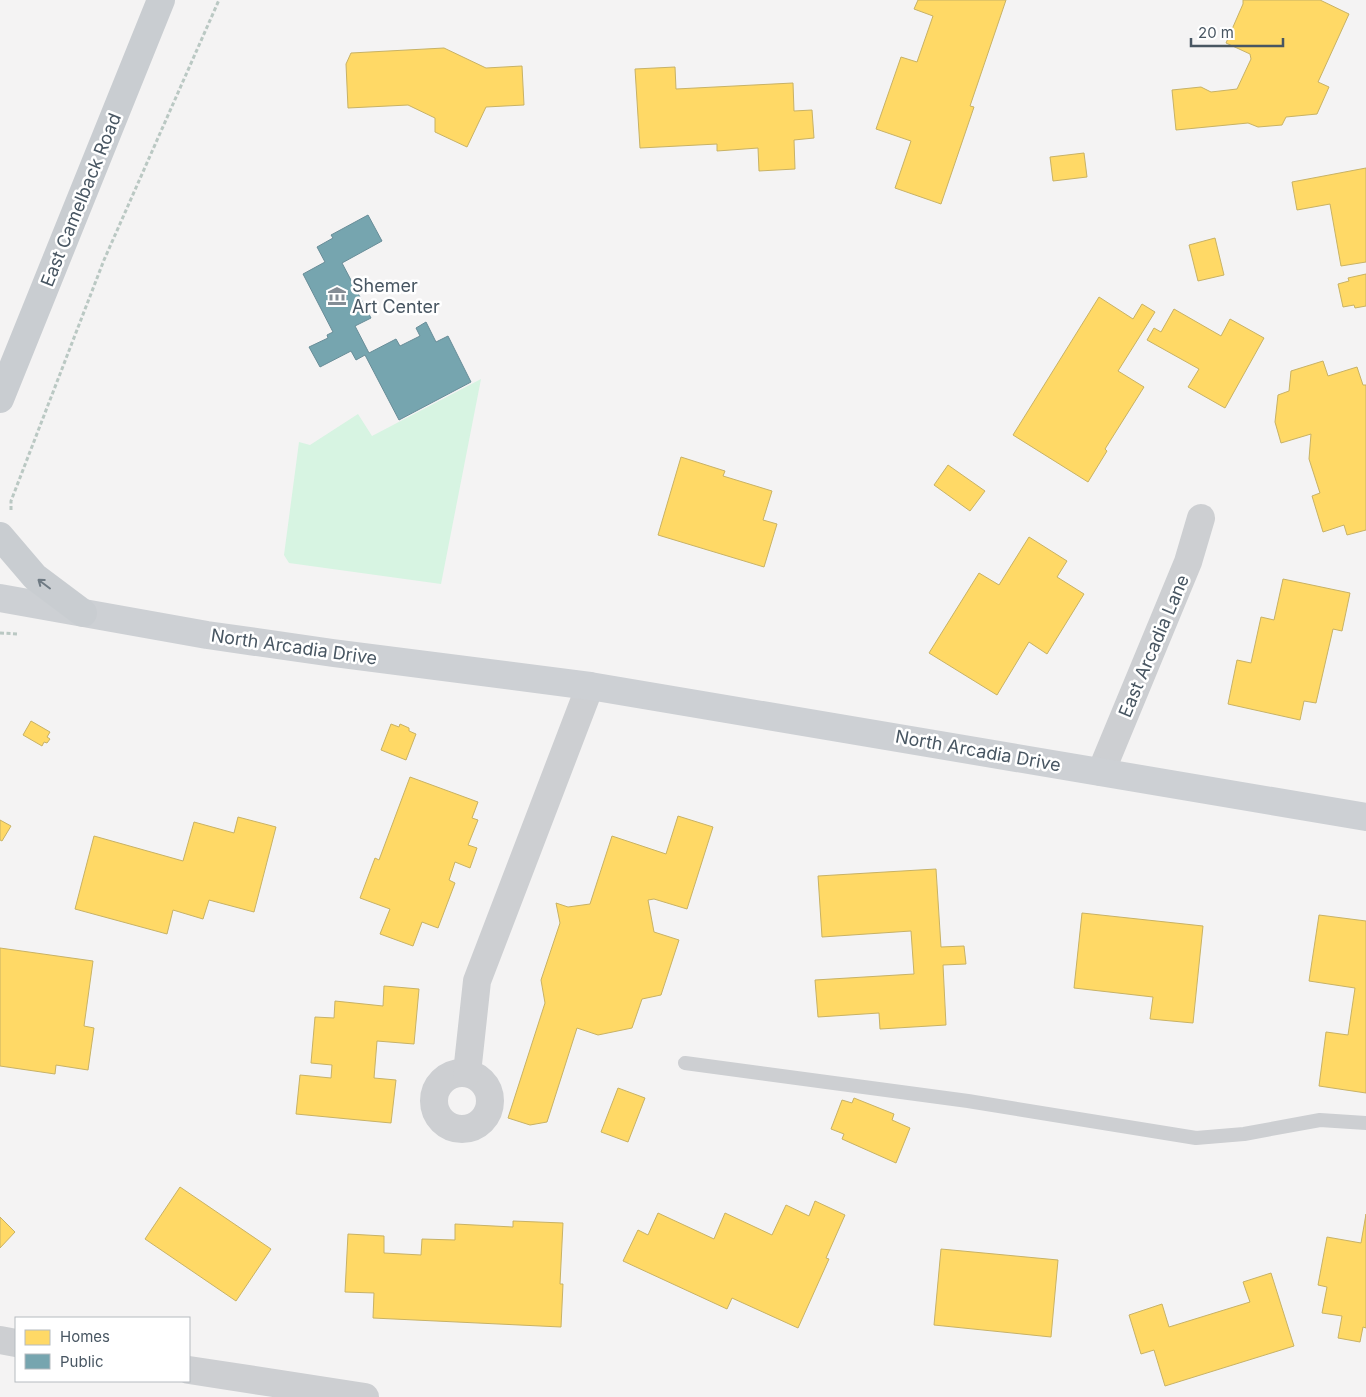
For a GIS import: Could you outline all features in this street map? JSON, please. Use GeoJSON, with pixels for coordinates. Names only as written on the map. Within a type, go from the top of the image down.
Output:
{"type":"FeatureCollection","features":[{"type":"Feature","properties":{"kind":"main road","name":"East Camelback Road"},"geometry":{"type":"LineString","coordinates":[[0,400],[161,0]]}},
{"type":"Feature","properties":{"kind":"main road"},"geometry":{"type":"LineString","coordinates":[[5,524],[35,577],[83,613]]}},
{"type":"Feature","properties":{"kind":"street","name":"East Arcadia Lane"},"geometry":{"type":"LineString","coordinates":[[1101,772],[1188,562],[1201,518]]}},
{"type":"Feature","properties":{"kind":"street","name":"North Arcadia Drive"},"geometry":{"type":"LineString","coordinates":[[0,598],[207,636],[590,686],[1366,816]]}},
{"type":"Feature","properties":{"kind":"street"},"geometry":{"type":"LineString","coordinates":[[467,1073],[477,981],[590,686]]}},
{"type":"Feature","properties":{"kind":"street"},"geometry":{"type":"LineString","coordinates":[[0,1340],[15,1343]]}},
{"type":"Feature","properties":{"kind":"street"},"geometry":{"type":"LineString","coordinates":[[190,1370],[365,1397]]}},
{"type":"Feature","properties":{"kind":"lane"},"geometry":{"type":"LineString","coordinates":[[684,1063],[968,1101],[1196,1138],[1244,1134],[1320,1120],[1366,1123]]}},
{"type":"Feature","properties":{"kind":"path"},"geometry":{"type":"LineString","coordinates":[[5,524],[11,501],[104,260],[219,0]]}},
{"type":"Feature","properties":{"kind":"path"},"geometry":{"type":"LineString","coordinates":[[0,633],[19,634]]}},
{"type":"Feature","properties":{"kind":"green space"},"geometry":{"type":"Polygon","coordinates":[[[481,379],[441,584],[289,563],[284,555],[299,442],[310,445],[358,414],[372,436],[481,379]]]}},
{"type":"Feature","properties":{"kind":"building: Homes"},"geometry":{"type":"Polygon","coordinates":[[[918,0],[1006,0],[970,106],[974,107],[941,204],[895,188],[911,141],[876,129],[901,57],[917,62],[933,16],[914,9],[918,0]]]}},
{"type":"Feature","properties":{"kind":"building: Homes"},"geometry":{"type":"Polygon","coordinates":[[[1243,0],[1320,0],[1349,14],[1318,82],[1329,87],[1317,114],[1286,117],[1282,125],[1258,127],[1248,123],[1176,130],[1172,90],[1201,87],[1211,92],[1237,89],[1251,59],[1250,54],[1226,43],[1243,0]]]}},
{"type":"Feature","properties":{"kind":"building: Homes"},"geometry":{"type":"Polygon","coordinates":[[[444,48],[486,68],[522,66],[524,105],[486,107],[467,147],[435,132],[435,118],[408,105],[348,108],[346,64],[351,53],[444,48]]]}},
{"type":"Feature","properties":{"kind":"building: Homes"},"geometry":{"type":"Polygon","coordinates":[[[675,67],[676,89],[793,83],[794,111],[812,110],[814,138],[794,140],[795,169],[759,171],[758,148],[717,151],[717,144],[640,148],[635,69],[675,67]]]}},
{"type":"Feature","properties":{"kind":"building: Homes"},"geometry":{"type":"Polygon","coordinates":[[[1084,153],[1087,177],[1053,181],[1050,157],[1084,153]]]}},
{"type":"Feature","properties":{"kind":"building: Homes"},"geometry":{"type":"Polygon","coordinates":[[[1366,168],[1366,262],[1341,266],[1330,204],[1297,210],[1292,182],[1366,168]]]}},
{"type":"Feature","properties":{"kind":"building: Homes"},"geometry":{"type":"Polygon","coordinates":[[[1215,238],[1224,275],[1198,281],[1189,245],[1215,238]]]}},
{"type":"Feature","properties":{"kind":"building: Homes"},"geometry":{"type":"Polygon","coordinates":[[[1366,274],[1366,306],[1355,308],[1354,305],[1343,307],[1338,284],[1349,281],[1348,278],[1366,274]]]}},
{"type":"Feature","properties":{"kind":"building: Homes"},"geometry":{"type":"Polygon","coordinates":[[[1099,297],[1133,319],[1142,304],[1155,312],[1118,371],[1144,387],[1105,449],[1107,451],[1088,482],[1013,435],[1099,297]]]}},
{"type":"Feature","properties":{"kind":"building: Homes"},"geometry":{"type":"Polygon","coordinates":[[[1174,309],[1221,336],[1230,319],[1264,338],[1225,408],[1188,387],[1199,369],[1147,340],[1154,328],[1161,332],[1174,309]]]}},
{"type":"Feature","properties":{"kind":"building: Homes"},"geometry":{"type":"Polygon","coordinates":[[[1323,361],[1328,376],[1357,367],[1363,385],[1366,385],[1366,530],[1347,535],[1344,525],[1323,532],[1312,496],[1320,493],[1309,459],[1311,434],[1281,443],[1275,422],[1278,395],[1289,391],[1291,371],[1323,361]]]}},
{"type":"Feature","properties":{"kind":"building: Homes"},"geometry":{"type":"Polygon","coordinates":[[[681,457],[725,471],[723,476],[772,491],[763,520],[777,524],[764,567],[658,535],[681,457]]]}},
{"type":"Feature","properties":{"kind":"building: Homes"},"geometry":{"type":"Polygon","coordinates":[[[948,465],[985,491],[970,511],[934,485],[948,465]]]}},
{"type":"Feature","properties":{"kind":"building: Homes"},"geometry":{"type":"Polygon","coordinates":[[[1029,537],[1067,561],[1057,577],[1084,594],[1047,654],[1029,642],[997,695],[929,653],[979,573],[999,585],[1029,537]]]}},
{"type":"Feature","properties":{"kind":"building: Homes"},"geometry":{"type":"Polygon","coordinates":[[[1283,579],[1350,593],[1342,631],[1333,629],[1316,703],[1304,701],[1300,720],[1228,704],[1237,660],[1251,663],[1261,617],[1274,620],[1283,579]]]}},
{"type":"Feature","properties":{"kind":"building: Homes"},"geometry":{"type":"Polygon","coordinates":[[[31,721],[50,732],[47,737],[50,739],[47,743],[44,742],[42,746],[23,735],[31,721]]]}},
{"type":"Feature","properties":{"kind":"building: Homes"},"geometry":{"type":"Polygon","coordinates":[[[391,724],[399,727],[400,724],[416,734],[406,760],[381,750],[391,724]]]}},
{"type":"Feature","properties":{"kind":"building: Homes"},"geometry":{"type":"Polygon","coordinates":[[[410,777],[478,802],[472,818],[478,820],[468,845],[477,848],[470,868],[455,862],[449,880],[455,883],[438,928],[422,922],[413,946],[380,934],[390,909],[360,898],[375,858],[379,860],[410,777]]]}},
{"type":"Feature","properties":{"kind":"building: Homes"},"geometry":{"type":"Polygon","coordinates":[[[678,816],[713,827],[687,909],[654,899],[648,900],[654,932],[679,940],[661,995],[642,999],[632,1028],[598,1035],[577,1028],[547,1122],[530,1125],[508,1118],[545,1003],[541,980],[560,923],[556,903],[568,907],[590,904],[612,836],[666,854],[678,816]]]}},
{"type":"Feature","properties":{"kind":"building: Homes"},"geometry":{"type":"Polygon","coordinates":[[[238,817],[276,827],[254,912],[209,900],[203,919],[173,910],[167,934],[75,909],[94,836],[183,861],[194,822],[234,833],[238,817]]]}},
{"type":"Feature","properties":{"kind":"building: Homes"},"geometry":{"type":"Polygon","coordinates":[[[0,820],[11,826],[2,841],[0,840],[0,820]]]}},
{"type":"Feature","properties":{"kind":"building: Homes"},"geometry":{"type":"Polygon","coordinates":[[[936,869],[941,947],[964,946],[966,964],[943,965],[946,1025],[880,1029],[879,1013],[818,1017],[815,980],[914,974],[911,931],[822,937],[818,876],[936,869]]]}},
{"type":"Feature","properties":{"kind":"building: Homes"},"geometry":{"type":"Polygon","coordinates":[[[1082,913],[1203,926],[1193,1023],[1150,1019],[1153,997],[1074,988],[1082,913]]]}},
{"type":"Feature","properties":{"kind":"building: Homes"},"geometry":{"type":"Polygon","coordinates":[[[1319,915],[1366,921],[1366,1093],[1319,1086],[1326,1032],[1348,1035],[1355,988],[1309,981],[1319,915]]]}},
{"type":"Feature","properties":{"kind":"building: Homes"},"geometry":{"type":"Polygon","coordinates":[[[0,948],[93,961],[84,1026],[94,1028],[88,1070],[56,1065],[55,1074],[0,1066],[0,948]]]}},
{"type":"Feature","properties":{"kind":"building: Homes"},"geometry":{"type":"Polygon","coordinates":[[[384,986],[419,989],[414,1044],[377,1041],[374,1078],[396,1080],[391,1123],[296,1114],[300,1075],[331,1078],[332,1065],[311,1063],[315,1017],[334,1018],[335,1001],[383,1006],[384,986]]]}},
{"type":"Feature","properties":{"kind":"building: Homes"},"geometry":{"type":"Polygon","coordinates":[[[618,1088],[645,1098],[628,1142],[601,1132],[618,1088]]]}},
{"type":"Feature","properties":{"kind":"building: Homes"},"geometry":{"type":"Polygon","coordinates":[[[854,1098],[894,1114],[892,1120],[910,1128],[896,1163],[842,1139],[844,1134],[831,1129],[842,1100],[852,1103],[854,1098]]]}},
{"type":"Feature","properties":{"kind":"building: Homes"},"geometry":{"type":"Polygon","coordinates":[[[180,1187],[271,1249],[236,1301],[145,1239],[180,1187]]]}},
{"type":"Feature","properties":{"kind":"building: Homes"},"geometry":{"type":"Polygon","coordinates":[[[815,1201],[845,1215],[826,1258],[829,1259],[798,1328],[732,1298],[727,1309],[623,1261],[638,1230],[648,1235],[658,1213],[714,1239],[725,1213],[772,1235],[786,1205],[809,1216],[815,1201]]]}},
{"type":"Feature","properties":{"kind":"building: Homes"},"geometry":{"type":"Polygon","coordinates":[[[1366,1214],[1366,1328],[1363,1327],[1360,1342],[1338,1338],[1342,1316],[1322,1313],[1327,1287],[1318,1285],[1327,1237],[1361,1243],[1366,1214]]]}},
{"type":"Feature","properties":{"kind":"building: Homes"},"geometry":{"type":"Polygon","coordinates":[[[0,1217],[15,1232],[0,1248],[0,1217]]]}},
{"type":"Feature","properties":{"kind":"building: Homes"},"geometry":{"type":"Polygon","coordinates":[[[513,1221],[563,1223],[560,1284],[563,1284],[561,1327],[373,1318],[374,1293],[345,1292],[348,1234],[384,1236],[384,1253],[421,1255],[422,1239],[455,1240],[455,1224],[513,1227],[513,1221]]]}},
{"type":"Feature","properties":{"kind":"building: Homes"},"geometry":{"type":"Polygon","coordinates":[[[941,1249],[1058,1260],[1051,1337],[934,1325],[941,1249]]]}},
{"type":"Feature","properties":{"kind":"building: Homes"},"geometry":{"type":"Polygon","coordinates":[[[1271,1273],[1294,1346],[1165,1386],[1154,1350],[1141,1354],[1129,1315],[1162,1304],[1169,1327],[1250,1302],[1243,1282],[1271,1273]]]}},
{"type":"Feature","properties":{"kind":"building: Public","name":"Shemer Art Center"},"geometry":{"type":"Polygon","coordinates":[[[368,215],[382,241],[342,263],[371,318],[355,326],[369,353],[396,339],[400,346],[420,336],[416,328],[426,322],[436,342],[448,336],[471,382],[399,420],[365,355],[356,360],[351,351],[320,367],[309,347],[328,338],[327,335],[333,332],[303,274],[325,262],[317,247],[333,238],[331,235],[368,215]]]}},
{"type":"Feature","properties":{"kind":"place","name":"Shemer Art Center"},"geometry":{"type":"Point","coordinates":[337,296]}}]}
